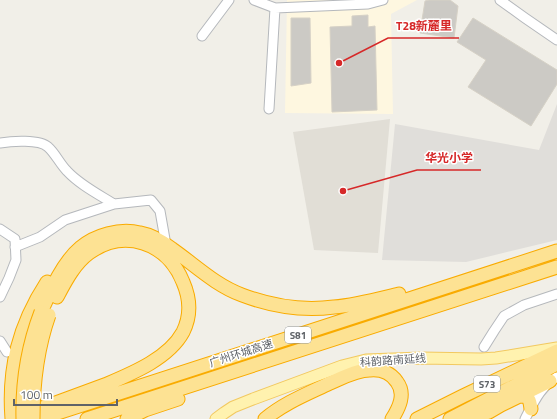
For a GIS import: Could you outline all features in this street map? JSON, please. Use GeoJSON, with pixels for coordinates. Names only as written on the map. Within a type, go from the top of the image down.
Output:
{"type":"FeatureCollection","features":[{"type":"Feature","properties":{"kind":"highway"},"geometry":{"type":"LineString","coordinates":[[23,419],[24,386],[28,357],[40,311],[58,277],[80,248],[106,234],[118,232],[140,233],[161,241],[216,282],[228,289],[254,299],[294,307],[320,308],[345,306],[493,271]]}},
{"type":"Feature","properties":{"kind":"highway"},"geometry":{"type":"LineString","coordinates":[[122,241],[136,241],[149,244],[169,259],[181,277],[188,298],[189,309],[183,331],[170,348],[149,364],[120,379],[12,419],[11,397],[14,363],[21,334],[40,311],[64,284],[72,271],[88,254],[109,243],[122,241]]}},
{"type":"Feature","properties":{"kind":"highway","name":"广州环城高速"},"geometry":{"type":"LineString","coordinates":[[39,419],[557,251]]}},
{"type":"Feature","properties":{"kind":"highway","name":"广州环城高速"},"geometry":{"type":"LineString","coordinates":[[87,419],[557,267]]}},
{"type":"Feature","properties":{"kind":"highway"},"geometry":{"type":"LineString","coordinates":[[33,419],[33,393],[37,359],[44,331],[40,311]]}},
{"type":"Feature","properties":{"kind":"highway"},"geometry":{"type":"LineString","coordinates":[[128,419],[152,408],[416,312]]}},
{"type":"Feature","properties":{"kind":"highway","name":"S73"},"geometry":{"type":"LineString","coordinates":[[417,419],[557,351]]}},
{"type":"Feature","properties":{"kind":"highway"},"geometry":{"type":"LineString","coordinates":[[452,418],[557,364]]}},
{"type":"Feature","properties":{"kind":"highway"},"geometry":{"type":"LineString","coordinates":[[265,419],[283,405],[308,393],[354,373],[371,370],[388,373],[398,383],[401,390],[400,404],[392,419]]}},
{"type":"Feature","properties":{"kind":"highway"},"geometry":{"type":"LineString","coordinates":[[452,418],[470,417],[483,414],[554,379]]}},
{"type":"Feature","properties":{"kind":"highway"},"geometry":{"type":"LineString","coordinates":[[520,396],[528,398],[530,402],[528,414]]}},
{"type":"Feature","properties":{"kind":"main road","name":"科韵路南延线"},"geometry":{"type":"LineString","coordinates":[[216,419],[233,407],[253,399],[342,366],[366,360],[421,358],[481,359],[557,348]]}},
{"type":"Feature","properties":{"kind":"street"},"geometry":{"type":"LineString","coordinates":[[202,36],[230,0]]}},
{"type":"Feature","properties":{"kind":"street"},"geometry":{"type":"LineString","coordinates":[[254,0],[275,8],[368,4],[383,0]]}},
{"type":"Feature","properties":{"kind":"street"},"geometry":{"type":"LineString","coordinates":[[500,0],[557,40]]}},
{"type":"Feature","properties":{"kind":"street"},"geometry":{"type":"LineString","coordinates":[[508,0],[557,33]]}},
{"type":"Feature","properties":{"kind":"street"},"geometry":{"type":"LineString","coordinates":[[269,109],[275,8]]}},
{"type":"Feature","properties":{"kind":"street"},"geometry":{"type":"LineString","coordinates":[[0,143],[14,141],[34,142],[48,146],[66,171],[80,183],[114,204]]}},
{"type":"Feature","properties":{"kind":"street"},"geometry":{"type":"LineString","coordinates":[[15,247],[40,237],[65,220],[114,204],[152,200],[160,211],[166,245]]}},
{"type":"Feature","properties":{"kind":"street"},"geometry":{"type":"LineString","coordinates":[[0,229],[15,239],[16,260],[0,297]]}},
{"type":"Feature","properties":{"kind":"street"},"geometry":{"type":"LineString","coordinates":[[484,347],[504,316],[524,305],[557,294]]}},
{"type":"Feature","properties":{"kind":"street"},"geometry":{"type":"LineString","coordinates":[[0,341],[7,352]]}},
{"type":"Feature","properties":{"kind":"street"},"geometry":{"type":"LineString","coordinates":[[528,414],[539,393],[554,379]]}},
{"type":"Feature","properties":{"kind":"shaded area"},"geometry":{"type":"Polygon","coordinates":[[[287,0],[417,0],[391,14],[393,114],[285,113],[287,0]]]}},
{"type":"Feature","properties":{"kind":"shaded area"},"geometry":{"type":"Polygon","coordinates":[[[557,104],[557,240],[466,262],[382,260],[395,124],[539,150],[557,104]]]}},
{"type":"Feature","properties":{"kind":"shaded area"},"geometry":{"type":"Polygon","coordinates":[[[390,119],[378,253],[314,250],[293,132],[390,119]]]}},
{"type":"Feature","properties":{"kind":"building"},"geometry":{"type":"Polygon","coordinates":[[[450,0],[458,6],[454,38],[420,33],[425,1],[450,0]]]}},
{"type":"Feature","properties":{"kind":"building"},"geometry":{"type":"Polygon","coordinates":[[[368,15],[368,27],[375,26],[377,110],[332,112],[330,27],[352,26],[352,16],[368,15]]]}},
{"type":"Feature","properties":{"kind":"building"},"geometry":{"type":"Polygon","coordinates":[[[291,18],[310,18],[311,83],[291,86],[291,18]]]}},
{"type":"Feature","properties":{"kind":"building"},"geometry":{"type":"Polygon","coordinates":[[[473,18],[557,70],[557,84],[531,126],[468,87],[486,60],[457,42],[473,18]]]}},
{"type":"Feature","properties":{"kind":"place","name":"T28新麓里"},"geometry":{"type":"Point","coordinates":[339,63]}},
{"type":"Feature","properties":{"kind":"place","name":"华光小学"},"geometry":{"type":"Point","coordinates":[343,191]}}]}
